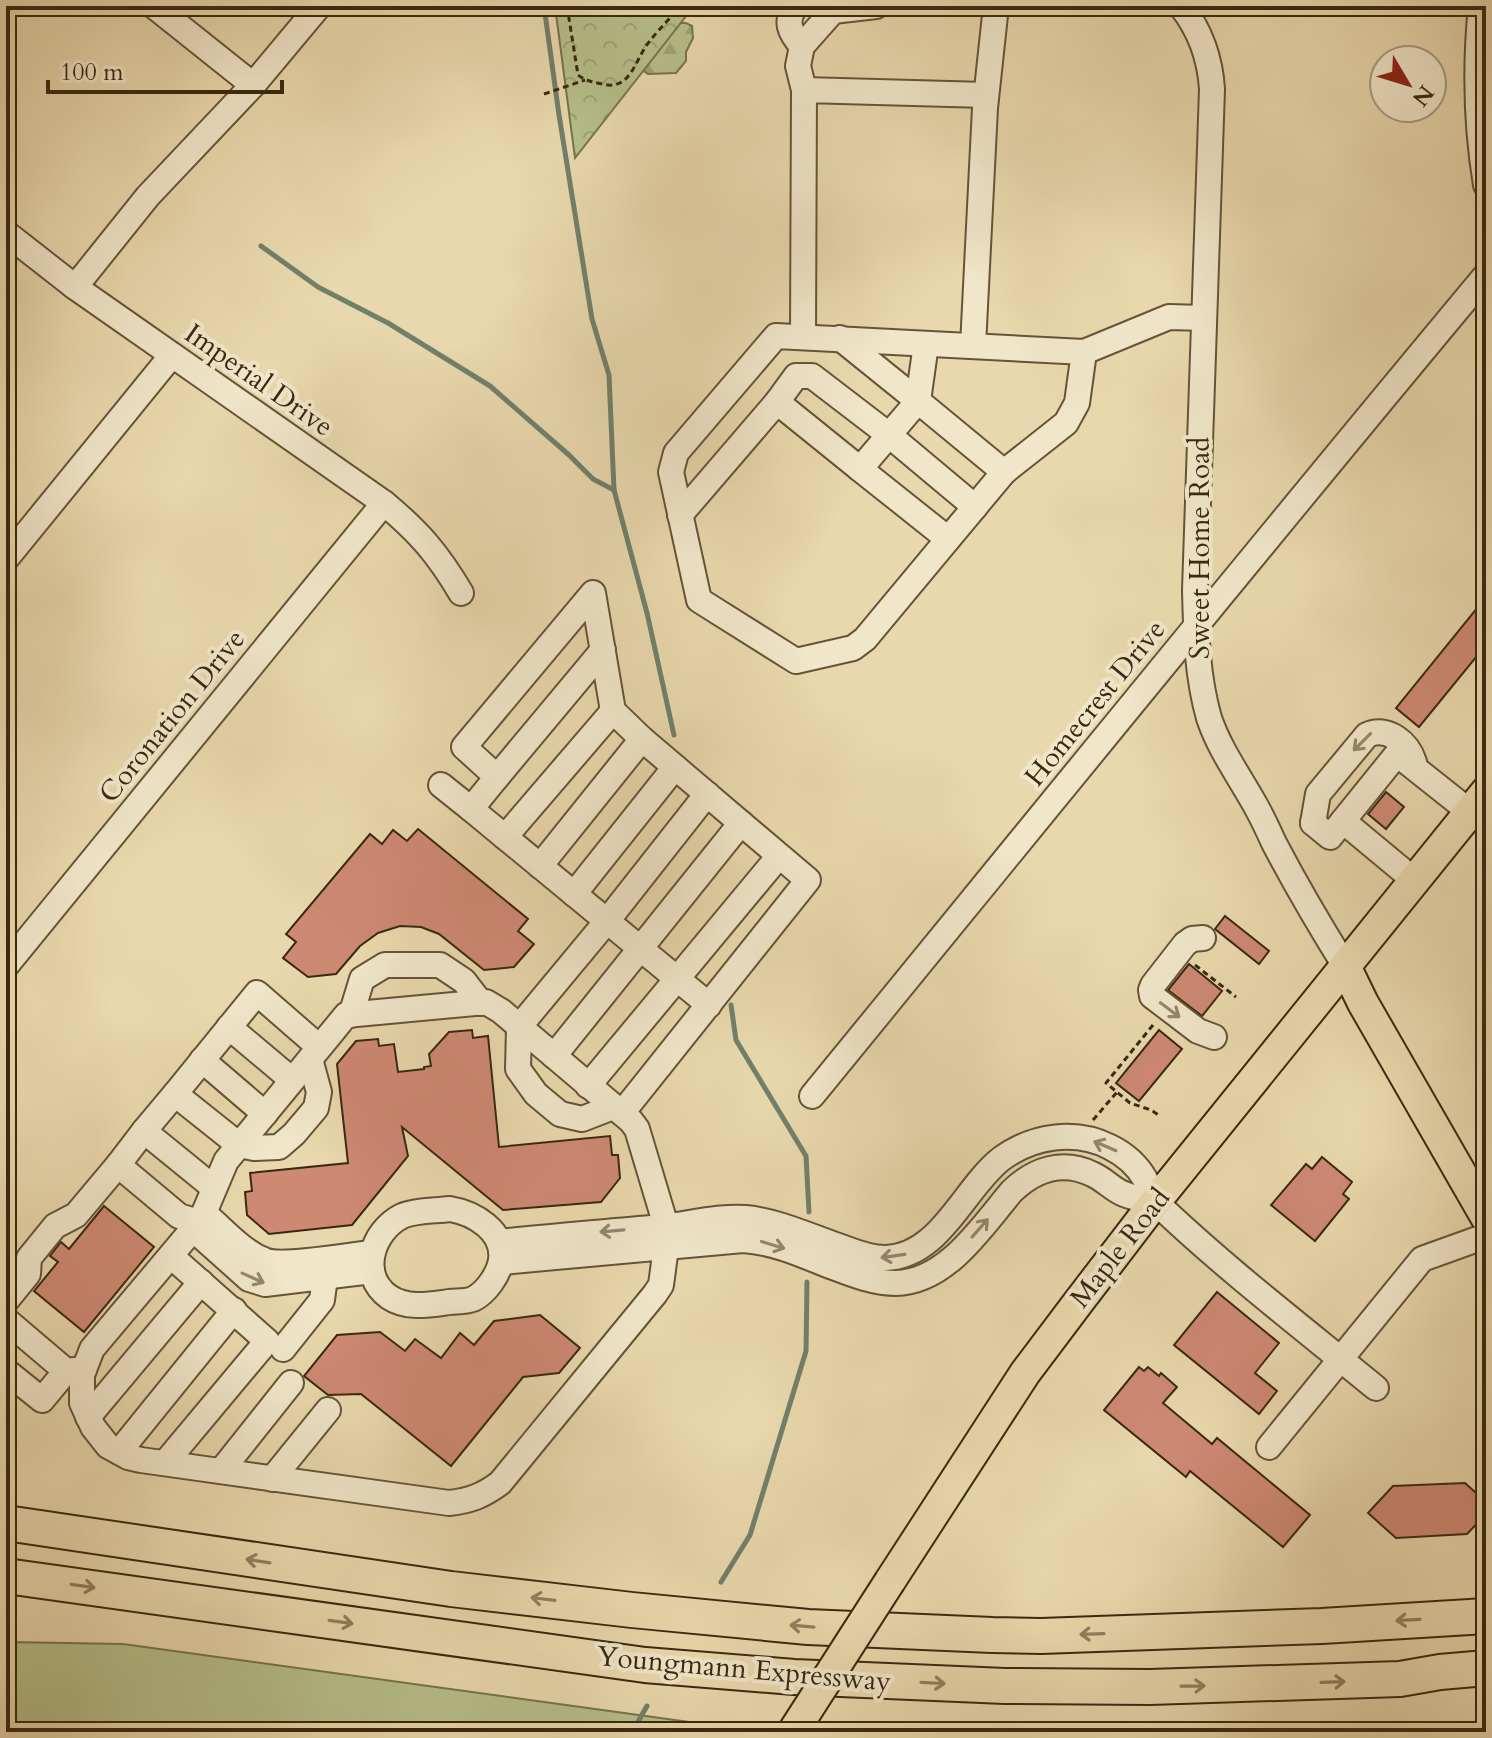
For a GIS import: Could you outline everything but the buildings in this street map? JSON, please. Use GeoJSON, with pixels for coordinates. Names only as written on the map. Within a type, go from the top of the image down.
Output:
{"type":"FeatureCollection","features":[{"type":"Feature","properties":{"kind":"highway","name":"Youngmann Expressway"},"geometry":{"type":"LineString","coordinates":[[6,1523],[451,1589],[808,1627],[1041,1636],[1277,1628],[1486,1616]]}},
{"type":"Feature","properties":{"kind":"highway","name":"Youngmann Expressway"},"geometry":{"type":"LineString","coordinates":[[11,1577],[645,1665],[794,1677],[1005,1686],[1121,1687],[1400,1679],[1486,1668]]}},
{"type":"Feature","properties":{"kind":"highway"},"geometry":{"type":"LineString","coordinates":[[1400,1679],[1486,1689]]}},
{"type":"Feature","properties":{"kind":"main road","name":"Maple Road"},"geometry":{"type":"LineString","coordinates":[[793,1732],[1025,1373],[1155,1202],[1478,802]]}},
{"type":"Feature","properties":{"kind":"main road","name":"Sweet Home Road"},"geometry":{"type":"LineString","coordinates":[[1345,966],[1363,1003],[1486,1217]]}},
{"type":"Feature","properties":{"kind":"street"},"geometry":{"type":"LineString","coordinates":[[154,6],[253,85]]}},
{"type":"Feature","properties":{"kind":"street"},"geometry":{"type":"LineString","coordinates":[[75,287],[148,196],[253,85],[319,6]]}},
{"type":"Feature","properties":{"kind":"street"},"geometry":{"type":"LineString","coordinates":[[796,6],[788,24],[802,46]]}},
{"type":"Feature","properties":{"kind":"street"},"geometry":{"type":"LineString","coordinates":[[803,337],[804,90],[798,66],[802,46],[829,9],[876,6]]}},
{"type":"Feature","properties":{"kind":"street"},"geometry":{"type":"LineString","coordinates":[[973,346],[986,95],[996,6]]}},
{"type":"Feature","properties":{"kind":"street"},"geometry":{"type":"LineString","coordinates":[[1481,6],[1477,107],[1486,185]]}},
{"type":"Feature","properties":{"kind":"street","name":"Sweet Home Road"},"geometry":{"type":"LineString","coordinates":[[1188,9],[1202,42],[1211,77],[1196,627],[1203,690],[1214,730],[1227,757],[1345,966]]}},
{"type":"Feature","properties":{"kind":"street"},"geometry":{"type":"LineString","coordinates":[[804,90],[986,95]]}},
{"type":"Feature","properties":{"kind":"street","name":"Imperial Drive"},"geometry":{"type":"LineString","coordinates":[[6,233],[75,287],[384,503],[428,543],[461,593]]}},
{"type":"Feature","properties":{"kind":"street","name":"Homecrest Drive"},"geometry":{"type":"LineString","coordinates":[[812,1096],[1486,275]]}},
{"type":"Feature","properties":{"kind":"street"},"geometry":{"type":"LineString","coordinates":[[1084,352],[1077,403],[1066,423],[1004,472],[865,639],[853,648],[796,661],[699,600],[671,472],[676,453],[776,336],[1084,352],[1169,317],[1204,318]]}},
{"type":"Feature","properties":{"kind":"street"},"geometry":{"type":"LineString","coordinates":[[840,338],[1004,472]]}},
{"type":"Feature","properties":{"kind":"street"},"geometry":{"type":"LineString","coordinates":[[860,469],[918,401],[926,344]]}},
{"type":"Feature","properties":{"kind":"street"},"geometry":{"type":"LineString","coordinates":[[6,559],[172,355]]}},
{"type":"Feature","properties":{"kind":"street"},"geometry":{"type":"LineString","coordinates":[[680,515],[796,376],[812,376],[975,507]]}},
{"type":"Feature","properties":{"kind":"street"},"geometry":{"type":"LineString","coordinates":[[777,402],[948,539]]}},
{"type":"Feature","properties":{"kind":"street","name":"Coronation Drive"},"geometry":{"type":"LineString","coordinates":[[6,966],[384,503]]}},
{"type":"Feature","properties":{"kind":"street"},"geometry":{"type":"LineString","coordinates":[[497,777],[464,747],[593,593],[613,711],[808,880],[709,1005],[617,1110],[582,1119],[560,1114],[536,1094],[518,1069],[519,1027],[707,794]]}},
{"type":"Feature","properties":{"kind":"street"},"geometry":{"type":"LineString","coordinates":[[471,809],[603,650]]}},
{"type":"Feature","properties":{"kind":"street"},"geometry":{"type":"LineString","coordinates":[[505,837],[613,711]]}},
{"type":"Feature","properties":{"kind":"street"},"geometry":{"type":"LineString","coordinates":[[1313,823],[1318,794],[1367,735],[1374,731],[1383,730],[1408,749],[1415,768]]}},
{"type":"Feature","properties":{"kind":"street"},"geometry":{"type":"LineString","coordinates":[[540,866],[642,739]]}},
{"type":"Feature","properties":{"kind":"street"},"geometry":{"type":"LineString","coordinates":[[1313,823],[1330,837],[1397,754],[1415,768],[1478,802]]}},
{"type":"Feature","properties":{"kind":"street"},"geometry":{"type":"LineString","coordinates":[[574,894],[675,767]]}},
{"type":"Feature","properties":{"kind":"street"},"geometry":{"type":"LineString","coordinates":[[441,785],[709,1005]]}},
{"type":"Feature","properties":{"kind":"street"},"geometry":{"type":"LineString","coordinates":[[1343,821],[1414,880]]}},
{"type":"Feature","properties":{"kind":"street"},"geometry":{"type":"LineString","coordinates":[[554,1056],[741,823]]}},
{"type":"Feature","properties":{"kind":"street"},"geometry":{"type":"LineString","coordinates":[[1274,842],[1313,823]]}},
{"type":"Feature","properties":{"kind":"street"},"geometry":{"type":"LineString","coordinates":[[588,1086],[779,856]]}},
{"type":"Feature","properties":{"kind":"street"},"geometry":{"type":"LineString","coordinates":[[1203,938],[1192,939],[1185,944],[1151,990],[1152,996],[1198,1031],[1214,1037]]}},
{"type":"Feature","properties":{"kind":"street"},"geometry":{"type":"LineString","coordinates":[[351,1015],[362,979],[385,965],[440,965],[464,981],[481,1003]]}},
{"type":"Feature","properties":{"kind":"street"},"geometry":{"type":"LineString","coordinates":[[6,1301],[28,1274],[29,1258],[55,1226],[76,1215],[257,993],[314,1053],[319,1092],[316,1108],[279,1147],[239,1145],[175,1094]]}},
{"type":"Feature","properties":{"kind":"street"},"geometry":{"type":"LineString","coordinates":[[6,1371],[42,1400],[75,1370],[198,1221],[226,1161],[346,1015],[486,1002],[501,1011],[617,1110],[637,1129],[653,1183],[666,1237],[661,1285]]}},
{"type":"Feature","properties":{"kind":"street"},"geometry":{"type":"LineString","coordinates":[[229,1027],[292,1080]]}},
{"type":"Feature","properties":{"kind":"street"},"geometry":{"type":"LineString","coordinates":[[202,1060],[265,1114]]}},
{"type":"Feature","properties":{"kind":"street"},"geometry":{"type":"LineString","coordinates":[[144,1131],[214,1188]]}},
{"type":"Feature","properties":{"kind":"street"},"geometry":{"type":"LineString","coordinates":[[823,1252],[884,1258],[901,1256],[933,1237],[998,1162],[1017,1149],[1051,1138],[1074,1137],[1093,1141],[1108,1145],[1126,1156],[1144,1177],[1155,1202],[1200,1244],[1376,1388]]}},
{"type":"Feature","properties":{"kind":"street"},"geometry":{"type":"LineString","coordinates":[[118,1165],[179,1216],[198,1221],[249,1279],[265,1284],[323,1268],[372,1262]]}},
{"type":"Feature","properties":{"kind":"street"},"geometry":{"type":"LineString","coordinates":[[500,1252],[717,1231],[749,1218],[771,1223],[876,1280],[894,1283],[922,1278],[949,1262],[1012,1191],[1044,1169],[1078,1169],[1124,1194],[1155,1202]]}},
{"type":"Feature","properties":{"kind":"street"},"geometry":{"type":"LineString","coordinates":[[653,1183],[674,1203],[717,1231]]}},
{"type":"Feature","properties":{"kind":"street"},"geometry":{"type":"LineString","coordinates":[[450,1209],[465,1211],[481,1221],[492,1231],[500,1252],[494,1278],[472,1300],[418,1306],[389,1297],[379,1287],[372,1262],[378,1238],[399,1218],[410,1213],[450,1209]]}},
{"type":"Feature","properties":{"kind":"street"},"geometry":{"type":"LineString","coordinates":[[6,1320],[82,1375],[82,1403],[93,1427],[108,1446],[128,1457],[449,1503],[462,1502],[485,1494],[500,1483],[661,1285],[688,1258],[702,1250],[717,1231]]}},
{"type":"Feature","properties":{"kind":"street"},"geometry":{"type":"LineString","coordinates":[[1269,1447],[1422,1259],[1486,1236]]}},
{"type":"Feature","properties":{"kind":"street"},"geometry":{"type":"LineString","coordinates":[[165,1463],[267,1341],[171,1256]]}},
{"type":"Feature","properties":{"kind":"street"},"geometry":{"type":"LineString","coordinates":[[283,1349],[322,1300],[323,1268]]}},
{"type":"Feature","properties":{"kind":"street"},"geometry":{"type":"LineString","coordinates":[[88,1417],[201,1282]]}},
{"type":"Feature","properties":{"kind":"street"},"geometry":{"type":"LineString","coordinates":[[119,1452],[234,1310]]}},
{"type":"Feature","properties":{"kind":"street"},"geometry":{"type":"LineString","coordinates":[[221,1471],[291,1383]]}},
{"type":"Feature","properties":{"kind":"street"},"geometry":{"type":"LineString","coordinates":[[272,1479],[328,1410]]}},
{"type":"Feature","properties":{"kind":"path"},"geometry":{"type":"LineString","coordinates":[[567,6],[578,75],[611,87],[628,78],[650,41],[680,6]]}},
{"type":"Feature","properties":{"kind":"path"},"geometry":{"type":"LineString","coordinates":[[544,94],[585,80]]}},
{"type":"Feature","properties":{"kind":"path"},"geometry":{"type":"LineString","coordinates":[[1196,965],[1236,997]]}},
{"type":"Feature","properties":{"kind":"path"},"geometry":{"type":"LineString","coordinates":[[1153,1025],[1106,1083],[1130,1103],[1160,1116]]}},
{"type":"Feature","properties":{"kind":"path"},"geometry":{"type":"LineString","coordinates":[[1091,1123],[1117,1092]]}},
{"type":"Feature","properties":{"kind":"green space"},"geometry":{"type":"Polygon","coordinates":[[[555,6],[694,6],[575,158],[555,6]]]}},
{"type":"Feature","properties":{"kind":"green space"},"geometry":{"type":"Polygon","coordinates":[[[677,23],[692,26],[693,38],[686,52],[686,61],[676,73],[648,74],[637,66],[677,23]]]}},
{"type":"Feature","properties":{"kind":"green space"},"geometry":{"type":"Polygon","coordinates":[[[6,1642],[123,1644],[740,1729],[737,1732],[6,1732],[6,1642]]]}},
{"type":"Feature","properties":{"kind":"waterway"},"geometry":{"type":"LineString","coordinates":[[544,6],[592,319],[609,375],[614,490],[647,613],[674,735]]}},
{"type":"Feature","properties":{"kind":"waterway"},"geometry":{"type":"LineString","coordinates":[[261,246],[318,287],[388,323],[490,386],[593,479],[614,490]]}},
{"type":"Feature","properties":{"kind":"waterway"},"geometry":{"type":"LineString","coordinates":[[731,1005],[736,1040],[806,1156],[809,1212]]}},
{"type":"Feature","properties":{"kind":"waterway"},"geometry":{"type":"LineString","coordinates":[[721,1582],[750,1535],[806,1351],[807,1282]]}},
{"type":"Feature","properties":{"kind":"waterway"},"geometry":{"type":"LineString","coordinates":[[632,1732],[647,1706]]}}]}
